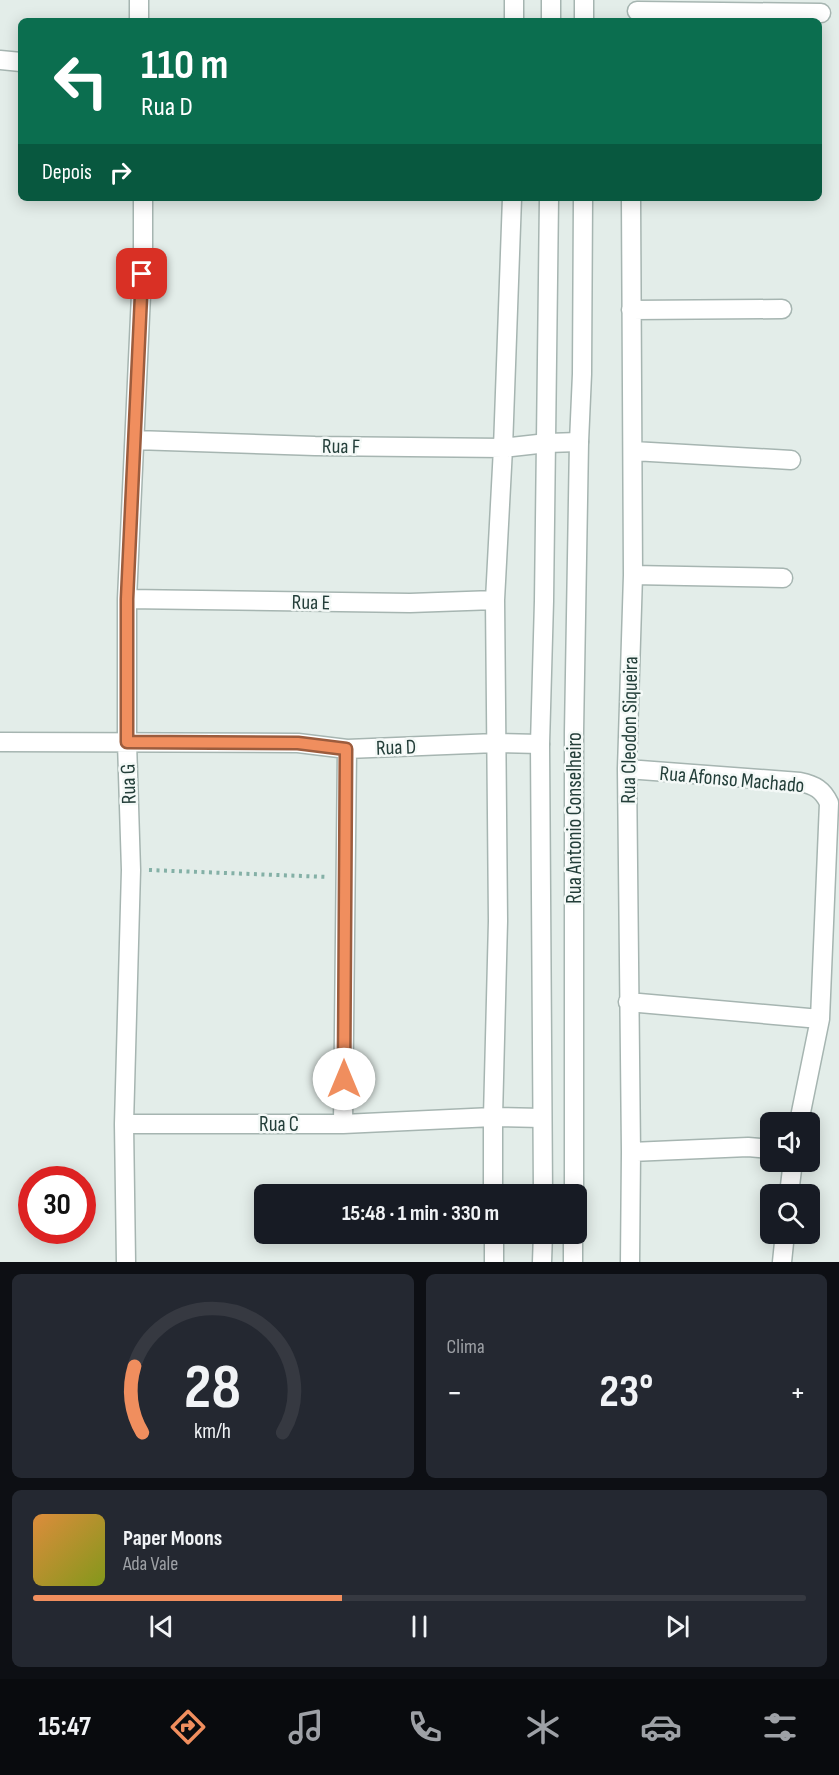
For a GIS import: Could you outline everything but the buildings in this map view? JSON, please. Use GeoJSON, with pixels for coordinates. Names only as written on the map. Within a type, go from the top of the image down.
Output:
{"type":"FeatureCollection","features":[{"type":"Feature","properties":{"kind":"street"},"geometry":{"type":"LineString","coordinates":[[139,0],[139,18]]}},
{"type":"Feature","properties":{"kind":"street"},"geometry":{"type":"LineString","coordinates":[[514,0],[514,18]]}},
{"type":"Feature","properties":{"kind":"street"},"geometry":{"type":"LineString","coordinates":[[551,0],[551,18]]}},
{"type":"Feature","properties":{"kind":"street"},"geometry":{"type":"LineString","coordinates":[[584,0],[584,18]]}},
{"type":"Feature","properties":{"kind":"street"},"geometry":{"type":"LineString","coordinates":[[637,11],[821,13]]}},
{"type":"Feature","properties":{"kind":"street"},"geometry":{"type":"LineString","coordinates":[[0,60],[18,62]]}},
{"type":"Feature","properties":{"kind":"street","name":"Rua G"},"geometry":{"type":"LineString","coordinates":[[126,1262],[124,1124],[130,870],[127,599],[143,251],[143,201]]}},
{"type":"Feature","properties":{"kind":"street"},"geometry":{"type":"LineString","coordinates":[[493,1184],[498,921],[495,600],[512,201]]}},
{"type":"Feature","properties":{"kind":"street"},"geometry":{"type":"LineString","coordinates":[[549,201],[547,443],[579,442],[582,374],[583,201]]}},
{"type":"Feature","properties":{"kind":"street","name":"Rua Cleodon Siqueira"},"geometry":{"type":"LineString","coordinates":[[630,1262],[627,769],[633,575],[631,201]]}},
{"type":"Feature","properties":{"kind":"street"},"geometry":{"type":"LineString","coordinates":[[631,310],[782,309]]}},
{"type":"Feature","properties":{"kind":"street","name":"Rua F"},"geometry":{"type":"LineString","coordinates":[[135,440],[315,446],[503,448],[547,443]]}},
{"type":"Feature","properties":{"kind":"street","name":"Rua Antonio Conselheiro"},"geometry":{"type":"LineString","coordinates":[[573,1184],[574,732],[579,442]]}},
{"type":"Feature","properties":{"kind":"street","name":"Rua Antonio Conselheiro"},"geometry":{"type":"LineString","coordinates":[[543,1184],[540,744],[547,443]]}},
{"type":"Feature","properties":{"kind":"street"},"geometry":{"type":"LineString","coordinates":[[633,451],[791,460]]}},
{"type":"Feature","properties":{"kind":"street"},"geometry":{"type":"LineString","coordinates":[[633,575],[783,578]]}},
{"type":"Feature","properties":{"kind":"street","name":"Rua E"},"geometry":{"type":"LineString","coordinates":[[127,599],[410,603],[495,600]]}},
{"type":"Feature","properties":{"kind":"street","name":"Rua D"},"geometry":{"type":"LineString","coordinates":[[0,742],[298,743],[346,749],[496,743],[540,744]]}},
{"type":"Feature","properties":{"kind":"street"},"geometry":{"type":"LineString","coordinates":[[343,1124],[346,749]]}},
{"type":"Feature","properties":{"kind":"street","name":"Rua Afonso Machado"},"geometry":{"type":"LineString","coordinates":[[627,769],[800,782],[812,785],[825,794],[829,804],[820,1019]]}},
{"type":"Feature","properties":{"kind":"street"},"geometry":{"type":"LineString","coordinates":[[628,1002],[820,1019],[801,1112]]}},
{"type":"Feature","properties":{"kind":"street","name":"Rua C"},"geometry":{"type":"LineString","coordinates":[[124,1124],[343,1124],[493,1117],[542,1118]]}},
{"type":"Feature","properties":{"kind":"street"},"geometry":{"type":"LineString","coordinates":[[631,1152],[739,1147],[760,1148]]}},
{"type":"Feature","properties":{"kind":"street"},"geometry":{"type":"LineString","coordinates":[[494,1244],[494,1262]]}},
{"type":"Feature","properties":{"kind":"street"},"geometry":{"type":"LineString","coordinates":[[542,1262],[543,1244]]}},
{"type":"Feature","properties":{"kind":"street"},"geometry":{"type":"LineString","coordinates":[[573,1244],[573,1262]]}},
{"type":"Feature","properties":{"kind":"street"},"geometry":{"type":"LineString","coordinates":[[782,1262],[784,1244]]}},
{"type":"Feature","properties":{"kind":"path"},"geometry":{"type":"LineString","coordinates":[[130,870],[345,878]]}},
{"type":"Feature","properties":{"kind":"route"},"geometry":{"type":"LineString","coordinates":[[142,274],[127,599],[127,742],[298,743],[346,749],[344,1079]]}}]}
